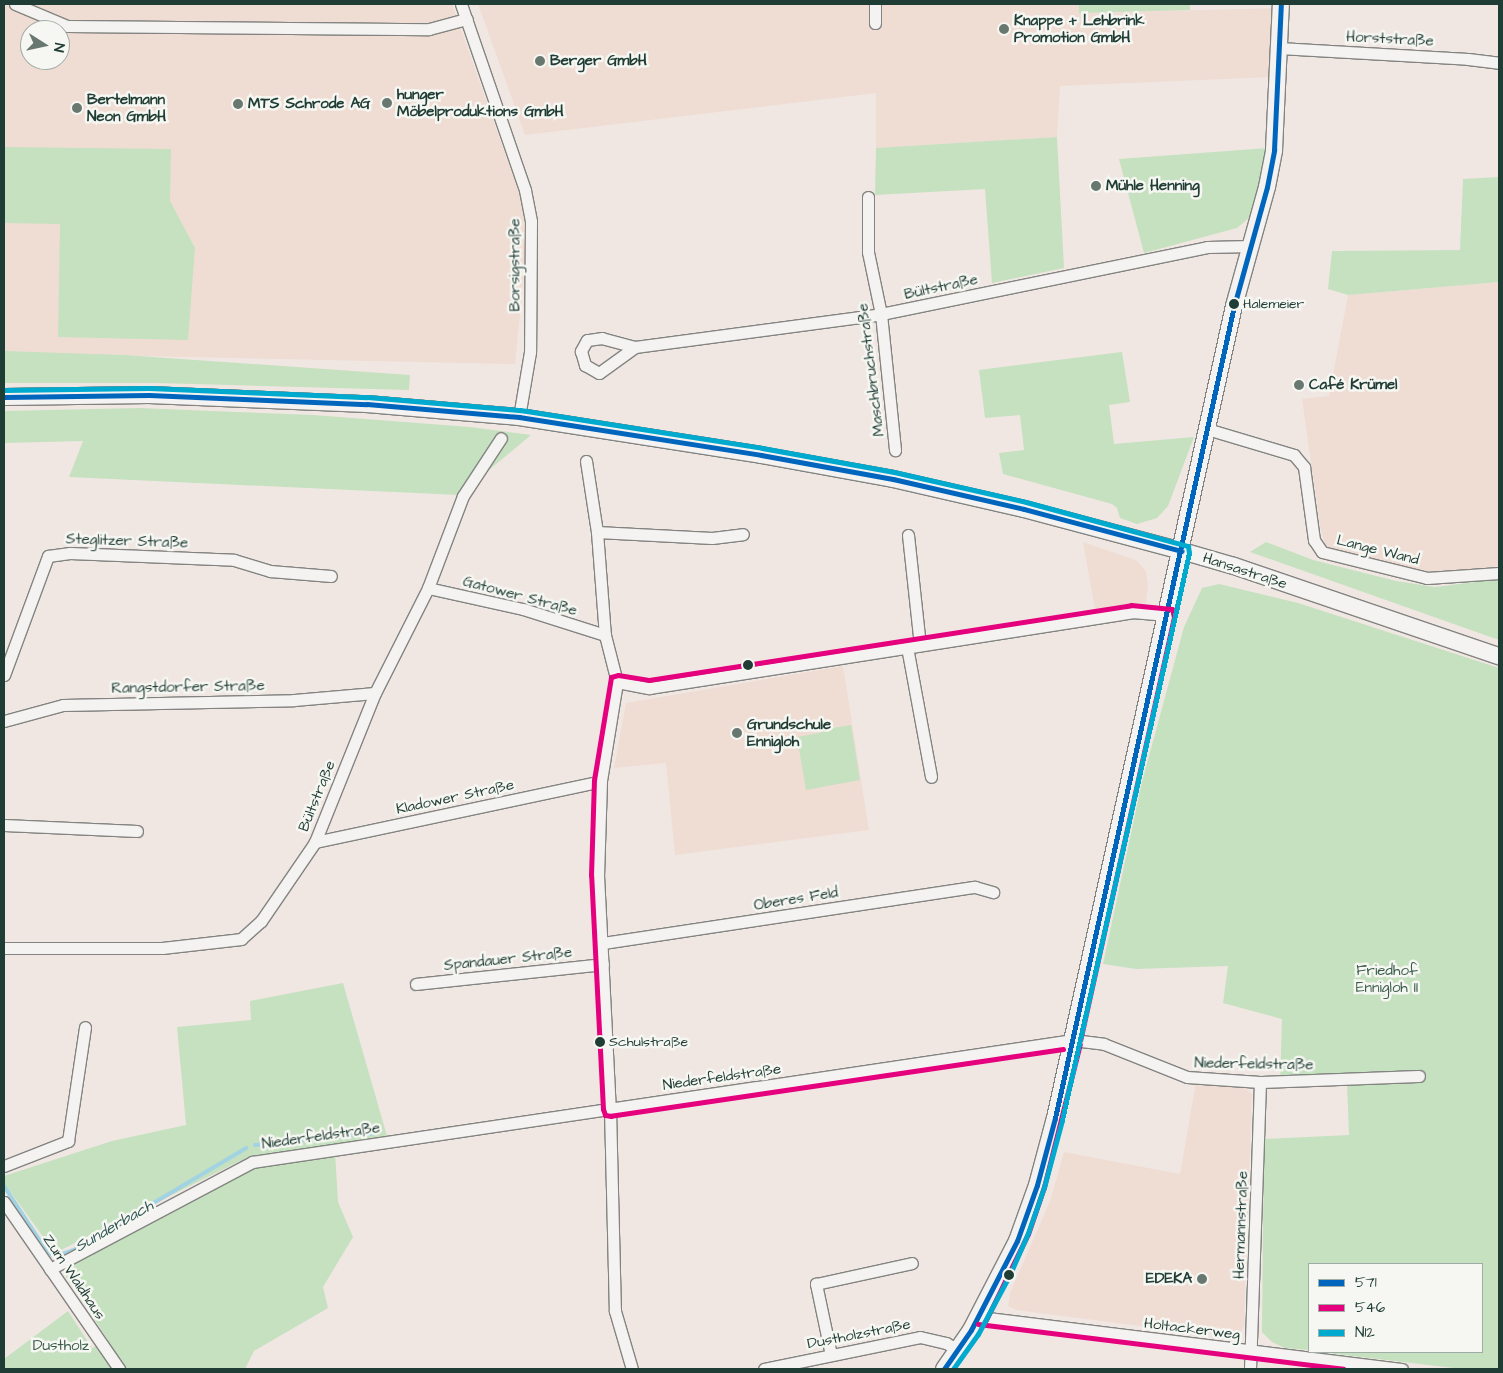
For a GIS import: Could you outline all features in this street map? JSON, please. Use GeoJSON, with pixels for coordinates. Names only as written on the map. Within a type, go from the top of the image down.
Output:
{"type":"FeatureCollection","features":[{"type":"Feature","properties":{"kind":"main road"},"geometry":{"type":"LineString","coordinates":[[944,1369],[979,1317],[1021,1231],[1037,1185],[1073,1040],[1182,551],[1234,306],[1267,187],[1274,150],[1282,4]]}},
{"type":"Feature","properties":{"kind":"main road","name":"Hansastraße"},"geometry":{"type":"LineString","coordinates":[[4,397],[149,396],[367,404],[519,417],[761,455],[893,479],[1024,509],[1182,551],[1234,566],[1499,656]]}},
{"type":"Feature","properties":{"kind":"street"},"geometry":{"type":"LineString","coordinates":[[15,4],[68,26],[429,29],[467,19]]}},
{"type":"Feature","properties":{"kind":"street","name":"Borsigstraße"},"geometry":{"type":"LineString","coordinates":[[461,4],[525,190],[531,221],[530,352],[519,417]]}},
{"type":"Feature","properties":{"kind":"street"},"geometry":{"type":"LineString","coordinates":[[875,4],[875,23]]}},
{"type":"Feature","properties":{"kind":"street","name":"Horststraße"},"geometry":{"type":"LineString","coordinates":[[1279,48],[1468,59],[1499,63]]}},
{"type":"Feature","properties":{"kind":"street","name":"Maschbruchstraße"},"geometry":{"type":"LineString","coordinates":[[868,197],[868,252],[881,314],[896,450]]}},
{"type":"Feature","properties":{"kind":"street","name":"Bültstraße"},"geometry":{"type":"LineString","coordinates":[[635,347],[881,314],[1207,247],[1252,246]]}},
{"type":"Feature","properties":{"kind":"street","name":"Lange Wand"},"geometry":{"type":"LineString","coordinates":[[1207,429],[1294,455],[1304,467],[1314,540],[1322,552],[1427,578],[1499,573]]}},
{"type":"Feature","properties":{"kind":"street","name":"Bültstraße"},"geometry":{"type":"LineString","coordinates":[[4,948],[162,948],[241,939],[261,921],[314,842],[375,693],[428,588],[463,496],[501,438]]}},
{"type":"Feature","properties":{"kind":"street"},"geometry":{"type":"LineString","coordinates":[[586,461],[596,532],[605,635],[617,682],[601,781],[598,875],[603,943],[610,1109],[615,1311],[632,1369]]}},
{"type":"Feature","properties":{"kind":"street"},"geometry":{"type":"LineString","coordinates":[[596,532],[712,538],[742,534]]}},
{"type":"Feature","properties":{"kind":"street"},"geometry":{"type":"LineString","coordinates":[[908,535],[920,646]]}},
{"type":"Feature","properties":{"kind":"street","name":"Steglitzer Straße"},"geometry":{"type":"LineString","coordinates":[[4,675],[48,556],[70,552],[234,560],[270,571],[331,576]]}},
{"type":"Feature","properties":{"kind":"street","name":"Gatower Straße"},"geometry":{"type":"LineString","coordinates":[[428,588],[523,609],[605,635]]}},
{"type":"Feature","properties":{"kind":"street"},"geometry":{"type":"LineString","coordinates":[[617,682],[649,688],[1132,612],[1167,615]]}},
{"type":"Feature","properties":{"kind":"street"},"geometry":{"type":"LineString","coordinates":[[907,647],[931,777]]}},
{"type":"Feature","properties":{"kind":"street","name":"Rangstdorfer Straße"},"geometry":{"type":"LineString","coordinates":[[4,721],[63,705],[294,700],[375,693]]}},
{"type":"Feature","properties":{"kind":"street","name":"Kladower Straße"},"geometry":{"type":"LineString","coordinates":[[314,842],[601,781]]}},
{"type":"Feature","properties":{"kind":"street"},"geometry":{"type":"LineString","coordinates":[[4,826],[137,831]]}},
{"type":"Feature","properties":{"kind":"street","name":"Oberes Feld"},"geometry":{"type":"LineString","coordinates":[[603,943],[975,887],[993,892]]}},
{"type":"Feature","properties":{"kind":"street","name":"Spandauer Straße"},"geometry":{"type":"LineString","coordinates":[[416,984],[604,964]]}},
{"type":"Feature","properties":{"kind":"street"},"geometry":{"type":"LineString","coordinates":[[4,1166],[68,1141],[85,1027]]}},
{"type":"Feature","properties":{"kind":"street","name":"Niederfeldstraße"},"geometry":{"type":"LineString","coordinates":[[50,1268],[252,1162],[1073,1040],[1104,1044],[1187,1077],[1260,1082],[1419,1076]]}},
{"type":"Feature","properties":{"kind":"street","name":"Hermannstraße"},"geometry":{"type":"LineString","coordinates":[[1250,1369],[1260,1082]]}},
{"type":"Feature","properties":{"kind":"street","name":"Zum Waldhaus"},"geometry":{"type":"LineString","coordinates":[[4,1202],[119,1369]]}},
{"type":"Feature","properties":{"kind":"street"},"geometry":{"type":"LineString","coordinates":[[830,1355],[816,1284],[912,1263]]}},
{"type":"Feature","properties":{"kind":"street","name":"Holtackerweg"},"geometry":{"type":"LineString","coordinates":[[979,1317],[1402,1369]]}},
{"type":"Feature","properties":{"kind":"street","name":"Dustholzstraße"},"geometry":{"type":"LineString","coordinates":[[764,1369],[920,1337],[946,1344],[958,1350]]}},
{"type":"Feature","properties":{"kind":"shaded area"},"geometry":{"type":"Polygon","coordinates":[[[5,4],[452,4],[520,196],[526,224],[524,274],[515,364],[4,353],[5,4]]]}},
{"type":"Feature","properties":{"kind":"shaded area"},"geometry":{"type":"Polygon","coordinates":[[[478,4],[1079,4],[1080,13],[1277,8],[1274,77],[1060,86],[1057,137],[876,148],[876,93],[525,135],[478,4]]]}},
{"type":"Feature","properties":{"kind":"shaded area"},"geometry":{"type":"Polygon","coordinates":[[[1499,282],[1499,566],[1433,574],[1326,548],[1320,526],[1302,399],[1329,396],[1348,295],[1499,282]]]}},
{"type":"Feature","properties":{"kind":"shaded area"},"geometry":{"type":"Polygon","coordinates":[[[1083,542],[1136,560],[1146,571],[1148,586],[1146,603],[1095,610],[1083,542]]]}},
{"type":"Feature","properties":{"kind":"shaded area","name":"Grundschule Ennigloh"},"geometry":{"type":"Polygon","coordinates":[[[843,666],[869,830],[675,855],[666,763],[614,768],[626,703],[843,666]]]}},
{"type":"Feature","properties":{"kind":"shaded area"},"geometry":{"type":"Polygon","coordinates":[[[1196,1082],[1244,1087],[1252,1094],[1244,1325],[1241,1332],[1232,1336],[1140,1326],[1016,1310],[1008,1306],[1010,1293],[1050,1201],[1064,1152],[1180,1174],[1196,1082]]]}},
{"type":"Feature","properties":{"kind":"green space"},"geometry":{"type":"Polygon","coordinates":[[[1079,4],[1190,4],[1190,10],[1079,13],[1079,4]]]}},
{"type":"Feature","properties":{"kind":"green space"},"geometry":{"type":"Polygon","coordinates":[[[1057,137],[1064,268],[992,283],[985,189],[875,195],[876,148],[1057,137]]]}},
{"type":"Feature","properties":{"kind":"green space"},"geometry":{"type":"Polygon","coordinates":[[[4,147],[171,149],[170,201],[195,248],[188,340],[58,337],[60,224],[4,223],[4,147]]]}},
{"type":"Feature","properties":{"kind":"green space"},"geometry":{"type":"Polygon","coordinates":[[[1268,148],[1258,193],[1249,218],[1237,228],[1144,253],[1119,159],[1268,148]]]}},
{"type":"Feature","properties":{"kind":"green space"},"geometry":{"type":"Polygon","coordinates":[[[1499,177],[1499,282],[1348,295],[1328,289],[1332,251],[1460,250],[1463,179],[1499,177]]]}},
{"type":"Feature","properties":{"kind":"green space"},"geometry":{"type":"Polygon","coordinates":[[[4,351],[124,355],[410,375],[409,390],[156,383],[4,383],[4,351]]]}},
{"type":"Feature","properties":{"kind":"green space"},"geometry":{"type":"Polygon","coordinates":[[[1122,352],[1130,402],[1109,405],[1114,444],[1194,437],[1168,506],[1157,518],[1137,524],[1120,518],[1117,508],[1112,504],[1003,474],[999,453],[1024,450],[1020,415],[985,418],[979,370],[1122,352]]]}},
{"type":"Feature","properties":{"kind":"green space"},"geometry":{"type":"Polygon","coordinates":[[[139,408],[313,415],[470,427],[531,435],[459,495],[69,477],[83,441],[4,443],[4,411],[139,408]]]}},
{"type":"Feature","properties":{"kind":"green space"},"geometry":{"type":"Polygon","coordinates":[[[1266,542],[1313,560],[1396,581],[1435,587],[1499,579],[1499,640],[1250,552],[1266,542]]]}},
{"type":"Feature","properties":{"kind":"green space","name":"Friedhof Ennigloh II"},"geometry":{"type":"Polygon","coordinates":[[[1219,584],[1298,603],[1499,668],[1499,1369],[1462,1369],[1327,1353],[1483,1353],[1483,1263],[1308,1263],[1308,1350],[1285,1348],[1272,1342],[1262,1332],[1264,1139],[1349,1135],[1347,1082],[1280,1085],[1282,1019],[1223,1003],[1228,966],[1136,969],[1103,964],[1142,782],[1184,627],[1202,588],[1219,584]]]}},
{"type":"Feature","properties":{"kind":"green space"},"geometry":{"type":"Polygon","coordinates":[[[851,725],[860,780],[806,790],[797,737],[820,733],[820,730],[851,725]]]}},
{"type":"Feature","properties":{"kind":"green space"},"geometry":{"type":"Polygon","coordinates":[[[343,983],[387,1136],[260,1156],[238,1162],[55,1253],[4,1183],[4,1176],[112,1141],[186,1125],[177,1027],[251,1020],[250,1001],[343,983]]]}},
{"type":"Feature","properties":{"kind":"green space","name":"Dustholz"},"geometry":{"type":"Polygon","coordinates":[[[335,1152],[338,1202],[353,1237],[323,1287],[328,1308],[254,1351],[245,1369],[4,1369],[4,1359],[68,1311],[92,1348],[108,1340],[66,1277],[67,1268],[234,1175],[270,1164],[335,1152]]]}},
{"type":"Feature","properties":{"kind":"waterway","name":"Sunderbach"},"geometry":{"type":"LineString","coordinates":[[255,1145],[375,1133]]}},
{"type":"Feature","properties":{"kind":"waterway","name":"Sunderbach"},"geometry":{"type":"LineString","coordinates":[[4,1186],[44,1247],[52,1255],[57,1256],[76,1249],[246,1148]]}},
{"type":"Feature","properties":{"kind":"transit line","name":"571"},"geometry":{"type":"LineString","coordinates":[[944,1369],[971,1330],[1017,1241],[1037,1185],[1055,1118],[1234,306],[1267,187],[1274,150],[1281,4]]}},
{"type":"Feature","properties":{"kind":"transit line","name":"N12"},"geometry":{"type":"LineString","coordinates":[[4,390],[149,388],[367,397],[520,410],[762,448],[894,472],[1026,502],[1188,546],[1189,553],[1062,1120],[1044,1187],[1028,1233],[1009,1276],[978,1334],[953,1369]]}},
{"type":"Feature","properties":{"kind":"transit line","name":"571"},"geometry":{"type":"LineString","coordinates":[[4,397],[149,395],[367,404],[519,417],[761,455],[893,479],[1024,509],[1182,551]]}},
{"type":"Feature","properties":{"kind":"transit line","name":"546"},"geometry":{"type":"LineString","coordinates":[[1063,1049],[611,1116],[605,1115],[603,1109],[591,875],[594,780],[611,677],[618,675],[649,680],[1131,605],[1172,609],[1174,617],[1080,1040]]}},
{"type":"Feature","properties":{"kind":"transit line","name":"546"},"geometry":{"type":"LineString","coordinates":[[986,1320],[1028,1234],[1044,1187],[1080,1044]]}},
{"type":"Feature","properties":{"kind":"transit line","name":"546"},"geometry":{"type":"LineString","coordinates":[[978,1324],[1343,1369]]}},
{"type":"Feature","properties":{"kind":"place","name":"Knappe + Lehbrink Promotion GmbH"},"geometry":{"type":"Point","coordinates":[1004,29]}},
{"type":"Feature","properties":{"kind":"place","name":"Berger GmbH"},"geometry":{"type":"Point","coordinates":[540,61]}},
{"type":"Feature","properties":{"kind":"place","name":"hunger Möbelproduktions GmbH"},"geometry":{"type":"Point","coordinates":[387,103]}},
{"type":"Feature","properties":{"kind":"place","name":"MTS Schrode AG"},"geometry":{"type":"Point","coordinates":[238,104]}},
{"type":"Feature","properties":{"kind":"place","name":"Bertelmann Neon GmbH"},"geometry":{"type":"Point","coordinates":[77,108]}},
{"type":"Feature","properties":{"kind":"place","name":"Mühle Henning"},"geometry":{"type":"Point","coordinates":[1096,186]}},
{"type":"Feature","properties":{"kind":"place","name":"Halemeier"},"geometry":{"type":"Point","coordinates":[1234,304]}},
{"type":"Feature","properties":{"kind":"place","name":"Café Krümel"},"geometry":{"type":"Point","coordinates":[1299,385]}},
{"type":"Feature","properties":{"kind":"place","name":"Grundschule Ennigloh"},"geometry":{"type":"Point","coordinates":[737,733]}},
{"type":"Feature","properties":{"kind":"place","name":"Schulstraße"},"geometry":{"type":"Point","coordinates":[600,1042]}},
{"type":"Feature","properties":{"kind":"place","name":"EDEKA"},"geometry":{"type":"Point","coordinates":[1202,1279]}}]}
